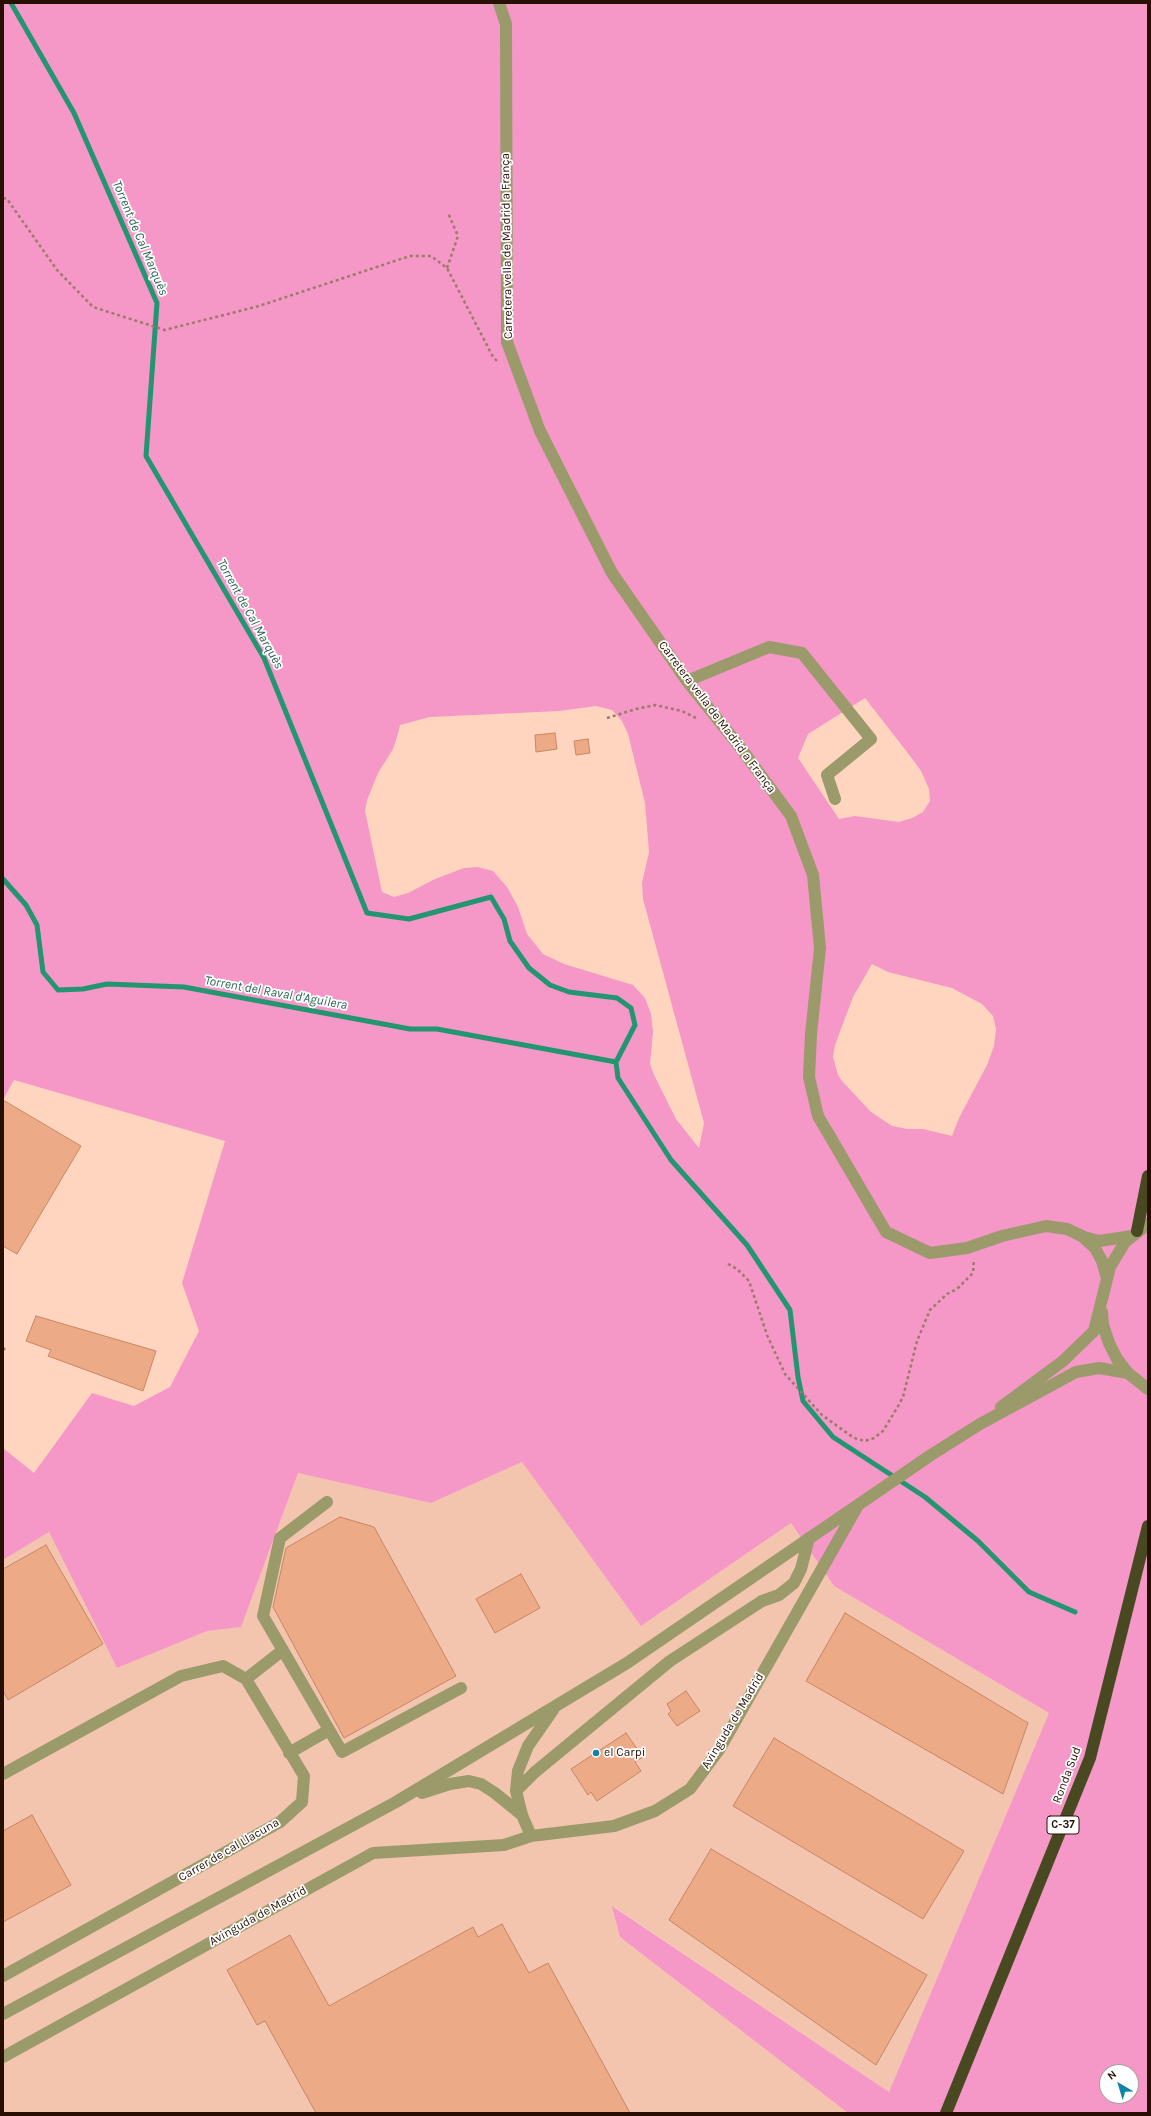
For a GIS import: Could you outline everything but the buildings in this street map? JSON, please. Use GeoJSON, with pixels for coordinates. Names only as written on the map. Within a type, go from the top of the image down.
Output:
{"type":"FeatureCollection","features":[{"type":"Feature","properties":{"kind":"highway"},"geometry":{"type":"LineString","coordinates":[[1134,1234],[1148,1176]]}},
{"type":"Feature","properties":{"kind":"highway","name":"Ronda Sud"},"geometry":{"type":"LineString","coordinates":[[946,2113],[1090,1758],[1148,1526]]}},
{"type":"Feature","properties":{"kind":"street","name":"Carretera vella de Madrid a França"},"geometry":{"type":"LineString","coordinates":[[499,3],[506,24],[507,342],[540,431],[612,573],[687,681],[740,747],[792,816],[813,875],[820,948],[811,1034],[809,1077],[818,1116],[886,1232],[930,1252],[972,1246],[1002,1236],[1046,1226],[1067,1229],[1084,1237],[1099,1241],[1134,1234]]}},
{"type":"Feature","properties":{"kind":"street"},"geometry":{"type":"LineString","coordinates":[[687,681],[769,647],[802,653],[871,739],[827,775],[835,799]]}},
{"type":"Feature","properties":{"kind":"street"},"geometry":{"type":"LineString","coordinates":[[980,1424],[1082,1344],[1094,1331],[1102,1307],[1107,1278],[1116,1255],[1134,1234],[1148,1224]]}},
{"type":"Feature","properties":{"kind":"street","name":"Carretera vella de Madrid a França"},"geometry":{"type":"LineString","coordinates":[[1084,1237],[1095,1248],[1102,1261],[1107,1278]]}},
{"type":"Feature","properties":{"kind":"street"},"geometry":{"type":"LineString","coordinates":[[1102,1307],[1103,1325],[1108,1343],[1117,1359],[1128,1373],[1148,1389]]}},
{"type":"Feature","properties":{"kind":"street"},"geometry":{"type":"LineString","coordinates":[[3,2014],[396,1802],[556,1706],[627,1663],[882,1488],[980,1424],[1076,1372],[1099,1368],[1128,1373]]}},
{"type":"Feature","properties":{"kind":"street"},"geometry":{"type":"LineString","coordinates":[[327,1502],[280,1538],[263,1616],[342,1752],[461,1688]]}},
{"type":"Feature","properties":{"kind":"street","name":"Avinguda de Madrid"},"geometry":{"type":"LineString","coordinates":[[3,2056],[373,1853],[504,1845],[531,1836],[614,1826],[655,1811],[690,1789],[719,1750],[858,1505]]}},
{"type":"Feature","properties":{"kind":"street"},"geometry":{"type":"LineString","coordinates":[[516,1790],[535,1772],[670,1661],[762,1601],[779,1595],[794,1583],[800,1569],[809,1538]]}},
{"type":"Feature","properties":{"kind":"street"},"geometry":{"type":"LineString","coordinates":[[3,1774],[181,1676],[223,1666],[246,1678],[283,1650]]}},
{"type":"Feature","properties":{"kind":"street","name":"Carrer de cal Llacuna"},"geometry":{"type":"LineString","coordinates":[[3,1976],[280,1822],[302,1802],[304,1776],[246,1678]]}},
{"type":"Feature","properties":{"kind":"street"},"geometry":{"type":"LineString","coordinates":[[531,1836],[522,1815],[516,1790],[521,1762],[537,1732],[556,1706]]}},
{"type":"Feature","properties":{"kind":"street"},"geometry":{"type":"LineString","coordinates":[[289,1753],[329,1730]]}},
{"type":"Feature","properties":{"kind":"street"},"geometry":{"type":"LineString","coordinates":[[396,1802],[435,1788],[469,1781],[486,1787],[522,1815]]}},
{"type":"Feature","properties":{"kind":"path"},"geometry":{"type":"LineString","coordinates":[[3,198],[7,199],[57,270],[93,307],[165,330],[259,306],[410,256],[431,256],[447,268],[493,357],[502,367]]}},
{"type":"Feature","properties":{"kind":"path"},"geometry":{"type":"LineString","coordinates":[[447,268],[458,236],[448,213]]}},
{"type":"Feature","properties":{"kind":"path"},"geometry":{"type":"LineString","coordinates":[[607,718],[655,705],[682,711],[702,721]]}},
{"type":"Feature","properties":{"kind":"path"},"geometry":{"type":"LineString","coordinates":[[728,1264],[737,1269],[749,1281],[767,1335],[785,1374],[822,1415],[854,1438],[865,1440],[874,1438],[883,1431],[897,1408],[903,1397],[917,1341],[930,1310],[947,1294],[957,1290],[972,1272],[975,1263],[972,1246]]}},
{"type":"Feature","properties":{"kind":"shaded area"},"geometry":{"type":"Polygon","coordinates":[[[3,3],[1148,3],[1148,2113],[848,2113],[620,1937],[612,1906],[889,2092],[1049,1713],[834,1586],[791,1523],[641,1626],[522,1462],[431,1503],[298,1473],[241,1627],[207,1631],[117,1668],[49,1532],[3,1560],[3,1448],[34,1473],[92,1393],[134,1406],[170,1387],[199,1331],[182,1283],[225,1141],[14,1080],[3,1100],[3,3]],[[865,698],[808,734],[798,758],[839,819],[855,816],[899,822],[912,818],[923,812],[930,801],[929,789],[921,771],[914,761],[865,698]],[[596,706],[559,711],[430,717],[400,725],[393,749],[378,773],[367,800],[365,811],[382,892],[394,897],[408,893],[435,879],[464,868],[477,867],[493,871],[507,887],[518,907],[527,934],[543,954],[564,964],[633,985],[645,998],[651,1014],[653,1032],[650,1064],[676,1119],[699,1148],[704,1123],[643,899],[642,883],[649,852],[645,803],[628,734],[622,721],[612,710],[596,706]],[[872,964],[853,997],[835,1045],[833,1057],[838,1075],[871,1112],[892,1126],[907,1129],[923,1129],[952,1136],[959,1118],[987,1065],[994,1046],[996,1029],[993,1016],[982,1004],[952,988],[888,972],[872,964]]]}},
{"type":"Feature","properties":{"kind":"shaded area"},"geometry":{"type":"Polygon","coordinates":[[[522,1462],[641,1626],[791,1523],[834,1586],[1049,1713],[889,2092],[613,1906],[620,1937],[848,2113],[3,2113],[3,1560],[49,1532],[117,1668],[207,1631],[241,1627],[298,1473],[431,1503],[522,1462]]]}},
{"type":"Feature","properties":{"kind":"waterway","name":"Torrent de Cal Marquès"},"geometry":{"type":"LineString","coordinates":[[11,3],[74,113],[157,303],[146,456],[264,658],[367,913],[409,919],[491,897],[504,919],[510,941],[529,968],[550,985],[569,992],[617,998],[631,1008],[635,1025],[616,1062]]}},
{"type":"Feature","properties":{"kind":"waterway","name":"Torrent del Raval d'Aguilera"},"geometry":{"type":"LineString","coordinates":[[3,879],[26,905],[37,925],[43,972],[58,990],[83,989],[107,984],[184,987],[410,1029],[437,1029],[616,1062]]}},
{"type":"Feature","properties":{"kind":"waterway"},"geometry":{"type":"LineString","coordinates":[[616,1062],[618,1078],[671,1160],[747,1245],[790,1310],[798,1377],[803,1401],[833,1437],[925,1497],[978,1541],[1029,1592],[1075,1612]]}},
{"type":"Feature","properties":{"kind":"place","name":"el Carpi"},"geometry":{"type":"Point","coordinates":[596,1753]}}]}
